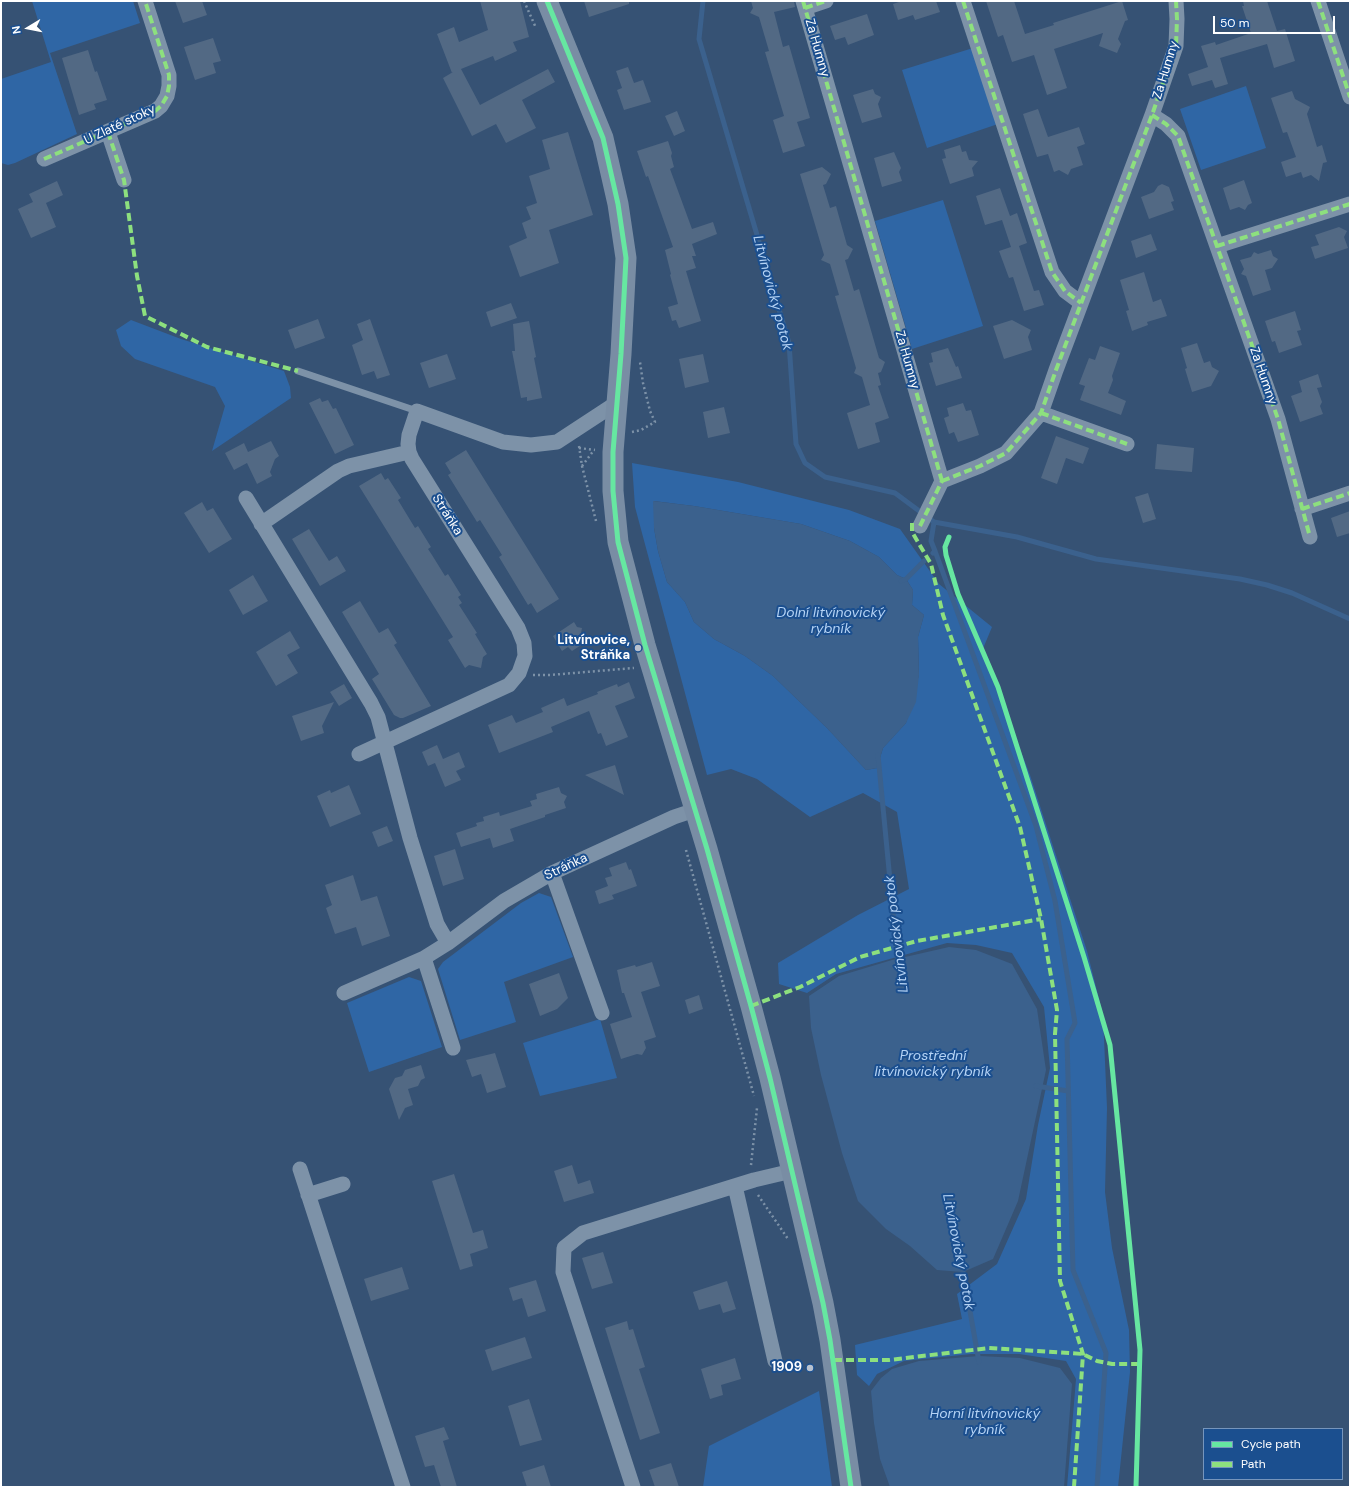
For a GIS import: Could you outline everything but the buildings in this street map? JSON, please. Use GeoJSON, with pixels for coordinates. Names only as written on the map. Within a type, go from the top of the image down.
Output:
{"type":"FeatureCollection","features":[{"type":"Feature","properties":{"kind":"street","name":"U Zlaté stoky"},"geometry":{"type":"LineString","coordinates":[[44,159],[155,111],[161,106],[167,96],[169,75],[145,1]]}},
{"type":"Feature","properties":{"kind":"street"},"geometry":{"type":"LineString","coordinates":[[547,1],[603,138],[618,204],[626,258],[618,402],[613,452],[613,483],[618,542],[645,645],[695,810],[751,1006],[792,1171],[823,1303],[833,1354],[851,1487]]}},
{"type":"Feature","properties":{"kind":"street","name":"Za Humny"},"geometry":{"type":"LineString","coordinates":[[826,1],[804,4],[942,481],[980,466],[1006,452],[1041,413],[1152,115],[1176,46],[1178,19],[1176,1]]}},
{"type":"Feature","properties":{"kind":"street"},"geometry":{"type":"LineString","coordinates":[[963,1],[1052,272],[1064,291],[1081,304]]}},
{"type":"Feature","properties":{"kind":"street"},"geometry":{"type":"LineString","coordinates":[[1318,1],[1350,97]]}},
{"type":"Feature","properties":{"kind":"street","name":"Za Humny"},"geometry":{"type":"LineString","coordinates":[[1152,115],[1166,124],[1178,136],[1278,419],[1310,537]]}},
{"type":"Feature","properties":{"kind":"street"},"geometry":{"type":"LineString","coordinates":[[108,132],[124,180]]}},
{"type":"Feature","properties":{"kind":"street"},"geometry":{"type":"LineString","coordinates":[[1217,246],[1350,204]]}},
{"type":"Feature","properties":{"kind":"street"},"geometry":{"type":"LineString","coordinates":[[261,524],[344,469],[364,462],[409,452],[409,435],[417,411],[503,442],[531,445],[557,442],[618,402]]}},
{"type":"Feature","properties":{"kind":"street"},"geometry":{"type":"LineString","coordinates":[[1041,413],[1127,444]]}},
{"type":"Feature","properties":{"kind":"street","name":"Stráňka"},"geometry":{"type":"LineString","coordinates":[[359,754],[509,685],[519,673],[525,656],[524,643],[518,628],[409,452]]}},
{"type":"Feature","properties":{"kind":"street"},"geometry":{"type":"LineString","coordinates":[[920,526],[942,481]]}},
{"type":"Feature","properties":{"kind":"street"},"geometry":{"type":"LineString","coordinates":[[1302,508],[1350,493]]}},
{"type":"Feature","properties":{"kind":"street"},"geometry":{"type":"LineString","coordinates":[[246,498],[371,703],[378,717],[410,838],[437,924],[448,943]]}},
{"type":"Feature","properties":{"kind":"street","name":"Stráňka"},"geometry":{"type":"LineString","coordinates":[[344,993],[424,958],[448,943],[504,901],[552,873],[674,816],[695,810]]}},
{"type":"Feature","properties":{"kind":"street"},"geometry":{"type":"LineString","coordinates":[[552,873],[602,1013]]}},
{"type":"Feature","properties":{"kind":"street"},"geometry":{"type":"LineString","coordinates":[[424,958],[453,1048]]}},
{"type":"Feature","properties":{"kind":"street"},"geometry":{"type":"LineString","coordinates":[[300,1169],[403,1487]]}},
{"type":"Feature","properties":{"kind":"street"},"geometry":{"type":"LineString","coordinates":[[633,1487],[563,1272],[564,1248],[583,1233],[754,1180],[792,1171]]}},
{"type":"Feature","properties":{"kind":"street"},"geometry":{"type":"LineString","coordinates":[[308,1195],[343,1184]]}},
{"type":"Feature","properties":{"kind":"street"},"geometry":{"type":"LineString","coordinates":[[735,1186],[775,1361]]}},
{"type":"Feature","properties":{"kind":"lane"},"geometry":{"type":"LineString","coordinates":[[298,371],[417,411]]}},
{"type":"Feature","properties":{"kind":"path"},"geometry":{"type":"LineString","coordinates":[[524,1],[539,34]]}},
{"type":"Feature","properties":{"kind":"path"},"geometry":{"type":"LineString","coordinates":[[577,430],[582,466],[598,526]]}},
{"type":"Feature","properties":{"kind":"path"},"geometry":{"type":"LineString","coordinates":[[582,466],[595,450]]}},
{"type":"Feature","properties":{"kind":"path"},"geometry":{"type":"LineString","coordinates":[[633,661],[637,675]]}},
{"type":"Feature","properties":{"kind":"path"},"geometry":{"type":"LineString","coordinates":[[519,673],[550,675],[635,668]]}},
{"type":"Feature","properties":{"kind":"path"},"geometry":{"type":"LineString","coordinates":[[685,846],[757,1109],[750,1164],[754,1180],[758,1195],[789,1240]]}},
{"type":"Feature","properties":{"kind":"shaded area"},"geometry":{"type":"Polygon","coordinates":[[[32,1],[133,1],[140,23],[50,53],[77,134],[8,165],[1,163],[1,79],[51,62],[32,1]]]}},
{"type":"Feature","properties":{"kind":"shaded area"},"geometry":{"type":"Polygon","coordinates":[[[973,48],[998,124],[927,148],[902,70],[973,48]]]}},
{"type":"Feature","properties":{"kind":"shaded area"},"geometry":{"type":"Polygon","coordinates":[[[1246,86],[1266,148],[1201,170],[1180,109],[1246,86]]]}},
{"type":"Feature","properties":{"kind":"shaded area"},"geometry":{"type":"Polygon","coordinates":[[[943,200],[983,326],[912,349],[875,221],[943,200]]]}},
{"type":"Feature","properties":{"kind":"shaded area"},"geometry":{"type":"Polygon","coordinates":[[[131,320],[181,339],[284,371],[290,387],[291,398],[212,451],[225,406],[215,387],[135,359],[121,346],[116,330],[131,320]]]}},
{"type":"Feature","properties":{"kind":"shaded area"},"geometry":{"type":"Polygon","coordinates":[[[632,463],[738,482],[849,510],[900,529],[939,584],[992,627],[982,651],[1030,775],[1087,951],[1103,1015],[1107,1108],[1105,1192],[1112,1248],[1129,1330],[1130,1372],[1118,1487],[1067,1487],[1076,1379],[1066,1361],[1019,1354],[971,1354],[904,1361],[877,1374],[869,1386],[857,1375],[855,1345],[962,1319],[957,1294],[997,1264],[1026,1199],[1038,1125],[1050,1068],[1044,1007],[1012,953],[976,945],[947,943],[836,974],[807,993],[779,984],[778,963],[858,915],[909,889],[897,812],[863,793],[810,817],[757,779],[731,769],[707,775],[635,507],[632,463]],[[654,501],[654,528],[658,551],[667,582],[685,602],[694,622],[714,639],[745,656],[773,676],[827,728],[866,770],[877,768],[883,748],[906,723],[919,675],[918,637],[924,615],[912,605],[913,590],[906,579],[897,575],[879,557],[850,541],[801,524],[694,506],[654,501]]]}},
{"type":"Feature","properties":{"kind":"shaded area"},"geometry":{"type":"Polygon","coordinates":[[[539,893],[551,897],[573,957],[504,982],[516,1022],[460,1040],[438,969],[443,962],[521,903],[539,893]]]}},
{"type":"Feature","properties":{"kind":"shaded area"},"geometry":{"type":"Polygon","coordinates":[[[409,977],[421,981],[442,1047],[369,1072],[347,1003],[409,977]]]}},
{"type":"Feature","properties":{"kind":"shaded area"},"geometry":{"type":"Polygon","coordinates":[[[600,1019],[617,1078],[540,1096],[523,1043],[600,1019]]]}},
{"type":"Feature","properties":{"kind":"shaded area"},"geometry":{"type":"Polygon","coordinates":[[[819,1391],[832,1487],[703,1487],[709,1446],[819,1391]]]}},
{"type":"Feature","properties":{"kind":"water","name":"Dolní litvínovický rybník"},"geometry":{"type":"Polygon","coordinates":[[[653,501],[694,506],[801,524],[850,541],[879,557],[897,575],[906,579],[913,590],[912,605],[924,615],[918,637],[919,675],[916,702],[906,723],[883,748],[877,768],[866,770],[827,728],[773,676],[745,656],[714,639],[694,622],[685,602],[667,582],[658,551],[654,528],[653,501]]]}},
{"type":"Feature","properties":{"kind":"water","name":"Prostřední litvínovický rybník"},"geometry":{"type":"Polygon","coordinates":[[[949,947],[976,950],[1012,964],[1037,1009],[1046,1070],[1018,1201],[993,1259],[963,1272],[937,1270],[910,1246],[886,1229],[858,1201],[842,1153],[821,1075],[811,1028],[809,996],[839,976],[892,960],[949,947]]]}},
{"type":"Feature","properties":{"kind":"water","name":"Horní litvínovický rybník"},"geometry":{"type":"Polygon","coordinates":[[[979,1356],[1020,1358],[1060,1368],[1072,1384],[1064,1487],[890,1487],[880,1459],[874,1423],[871,1391],[881,1378],[892,1369],[919,1361],[979,1356]]]}},
{"type":"Feature","properties":{"kind":"waterway","name":"Litvínovický potok"},"geometry":{"type":"LineString","coordinates":[[703,1],[699,39],[789,343],[796,444],[805,463],[825,477],[895,493],[934,522],[931,541],[935,551],[933,553]]}},
{"type":"Feature","properties":{"kind":"waterway"},"geometry":{"type":"LineString","coordinates":[[934,522],[1017,537],[1096,559],[1240,579],[1267,585],[1292,593],[1350,619]]}},
{"type":"Feature","properties":{"kind":"waterway","name":"Litvínovický potok"},"geometry":{"type":"LineString","coordinates":[[935,551],[1036,826],[1055,901],[1075,1023],[1067,1039],[1073,1270],[1106,1353],[1097,1487]]}},
{"type":"Feature","properties":{"kind":"waterway","name":"Litvínovický potok"},"geometry":{"type":"LineString","coordinates":[[901,581],[906,579],[924,561]]}},
{"type":"Feature","properties":{"kind":"waterway","name":"Litvínovický potok"},"geometry":{"type":"LineString","coordinates":[[878,755],[898,964]]}},
{"type":"Feature","properties":{"kind":"waterway"},"geometry":{"type":"LineString","coordinates":[[1036,1086],[1068,1091]]}},
{"type":"Feature","properties":{"kind":"waterway","name":"Litvínovický potok"},"geometry":{"type":"LineString","coordinates":[[962,1266],[979,1362]]}},
{"type":"Feature","properties":{"kind":"marked path"},"geometry":{"type":"LineString","coordinates":[[44,159],[155,111],[161,106],[167,96],[169,75],[145,1]]}},
{"type":"Feature","properties":{"kind":"marked path"},"geometry":{"type":"LineString","coordinates":[[803,1],[942,481]]}},
{"type":"Feature","properties":{"kind":"marked path"},"geometry":{"type":"LineString","coordinates":[[805,8],[826,1]]}},
{"type":"Feature","properties":{"kind":"marked path"},"geometry":{"type":"LineString","coordinates":[[963,1],[1052,272],[1065,291],[1081,303]]}},
{"type":"Feature","properties":{"kind":"marked path"},"geometry":{"type":"LineString","coordinates":[[942,481],[980,466],[1006,453],[1041,413],[1152,115],[1176,46],[1176,1]]}},
{"type":"Feature","properties":{"kind":"marked path"},"geometry":{"type":"LineString","coordinates":[[1318,1],[1350,97]]}},
{"type":"Feature","properties":{"kind":"marked path"},"geometry":{"type":"LineString","coordinates":[[1152,115],[1166,124],[1178,136],[1278,419],[1310,537]]}},
{"type":"Feature","properties":{"kind":"marked path"},"geometry":{"type":"LineString","coordinates":[[108,132],[124,180],[137,276],[145,316],[207,347],[298,371]]}},
{"type":"Feature","properties":{"kind":"marked path"},"geometry":{"type":"LineString","coordinates":[[1217,246],[1350,204]]}},
{"type":"Feature","properties":{"kind":"marked path"},"geometry":{"type":"LineString","coordinates":[[1041,413],[1127,444]]}},
{"type":"Feature","properties":{"kind":"marked path"},"geometry":{"type":"LineString","coordinates":[[920,526],[942,481]]}},
{"type":"Feature","properties":{"kind":"marked path"},"geometry":{"type":"LineString","coordinates":[[1302,509],[1350,493]]}},
{"type":"Feature","properties":{"kind":"marked path"},"geometry":{"type":"LineString","coordinates":[[912,523],[912,532],[931,564],[943,615],[1020,827],[1041,919],[1057,1010],[1055,1034],[1060,1281],[1083,1354],[1074,1487]]}},
{"type":"Feature","properties":{"kind":"marked path"},"geometry":{"type":"LineString","coordinates":[[751,1006],[800,987],[860,957],[917,941],[1041,919]]}},
{"type":"Feature","properties":{"kind":"marked path"},"geometry":{"type":"LineString","coordinates":[[834,1360],[889,1360],[989,1348],[1083,1354],[1097,1361],[1112,1364],[1140,1364]]}},
{"type":"Feature","properties":{"kind":"cycle path"},"geometry":{"type":"LineString","coordinates":[[547,1],[603,138],[618,204],[626,258],[621,354],[613,452],[613,491],[618,542],[645,645],[707,849],[770,1078],[823,1303],[830,1340],[851,1487]]}},
{"type":"Feature","properties":{"kind":"cycle path"},"geometry":{"type":"LineString","coordinates":[[949,537],[945,547],[946,555],[958,594],[998,687],[1084,957],[1110,1045],[1140,1350],[1136,1487]]}},
{"type":"Feature","properties":{"kind":"place","name":"Litvínovice, Stráňka"},"geometry":{"type":"Point","coordinates":[638,648]}},
{"type":"Feature","properties":{"kind":"place","name":"1909"},"geometry":{"type":"Point","coordinates":[810,1368]}}]}
